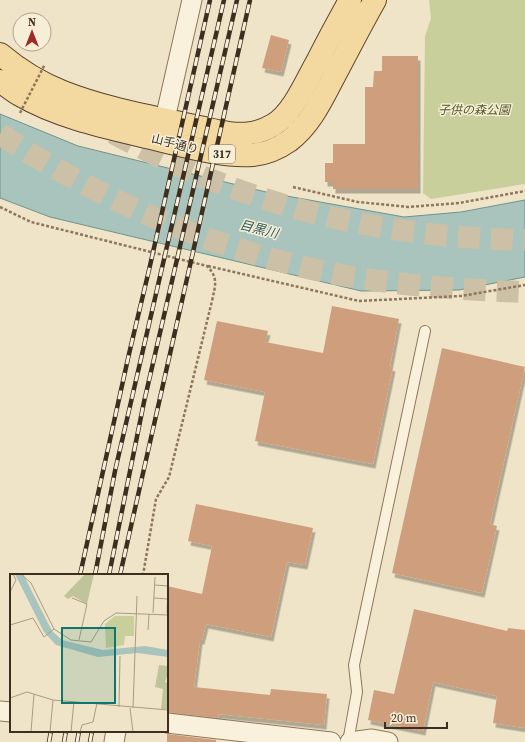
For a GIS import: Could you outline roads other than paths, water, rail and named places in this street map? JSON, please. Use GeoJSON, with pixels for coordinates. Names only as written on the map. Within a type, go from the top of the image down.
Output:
{"type":"FeatureCollection","features":[{"type":"Feature","properties":{"kind":"main road","name":"山手通り"},"geometry":{"type":"LineString","coordinates":[[0,54],[29,76],[62,92],[97,103],[165,119],[234,134],[249,134],[262,131],[275,125],[285,116],[292,106],[350,0]]}},
{"type":"Feature","properties":{"kind":"main road","name":"山手通り"},"geometry":{"type":"LineString","coordinates":[[0,81],[21,95],[54,111],[89,123],[209,152],[232,155],[254,155],[273,150],[288,142],[307,123],[324,96],[375,0]]}},
{"type":"Feature","properties":{"kind":"street"},"geometry":{"type":"LineString","coordinates":[[165,119],[192,0]]}},
{"type":"Feature","properties":{"kind":"street"},"geometry":{"type":"LineString","coordinates":[[0,711],[10,712]]}},
{"type":"Feature","properties":{"kind":"street"},"geometry":{"type":"LineString","coordinates":[[168,724],[332,742]]}},
{"type":"Feature","properties":{"kind":"street"},"geometry":{"type":"LineString","coordinates":[[114,742],[116,732]]}},
{"type":"Feature","properties":{"kind":"street"},"geometry":{"type":"LineString","coordinates":[[349,742],[372,738],[388,742]]}},
{"type":"Feature","properties":{"kind":"lane"},"geometry":{"type":"LineString","coordinates":[[349,742],[358,692],[354,665],[425,331]]}},
{"type":"Feature","properties":{"kind":"water","name":"目黒川"},"geometry":{"type":"Polygon","coordinates":[[[0,114],[78,146],[270,193],[404,217],[461,212],[525,200],[525,277],[459,290],[361,291],[50,217],[0,198],[0,114]]]}},
{"type":"Feature","properties":{"kind":"tunnel"},"geometry":{"type":"LineString","coordinates":[[113,133],[196,174],[261,198],[298,209],[373,226],[449,236],[525,240]]}},
{"type":"Feature","properties":{"kind":"tunnel"},"geometry":{"type":"LineString","coordinates":[[0,134],[40,159],[123,203],[166,223],[211,240],[256,254],[347,276],[436,287],[525,292]]}},
{"type":"Feature","properties":{"kind":"railway"},"geometry":{"type":"LineString","coordinates":[[80,574],[210,0]]}},
{"type":"Feature","properties":{"kind":"railway"},"geometry":{"type":"LineString","coordinates":[[95,574],[115,471],[224,0]]}},
{"type":"Feature","properties":{"kind":"railway"},"geometry":{"type":"LineString","coordinates":[[109,574],[144,402],[237,0]]}},
{"type":"Feature","properties":{"kind":"railway"},"geometry":{"type":"LineString","coordinates":[[120,574],[250,0]]}},
{"type":"Feature","properties":{"kind":"railway"},"geometry":{"type":"LineString","coordinates":[[49,742],[51,732]]}},
{"type":"Feature","properties":{"kind":"railway"},"geometry":{"type":"LineString","coordinates":[[64,742],[66,732]]}},
{"type":"Feature","properties":{"kind":"railway"},"geometry":{"type":"LineString","coordinates":[[77,742],[79,732]]}},
{"type":"Feature","properties":{"kind":"railway"},"geometry":{"type":"LineString","coordinates":[[90,742],[92,732]]}},
{"type":"Feature","properties":{"kind":"park label","name":"子供の森公園"},"geometry":{"type":"Point","coordinates":[474,110]}}]}
